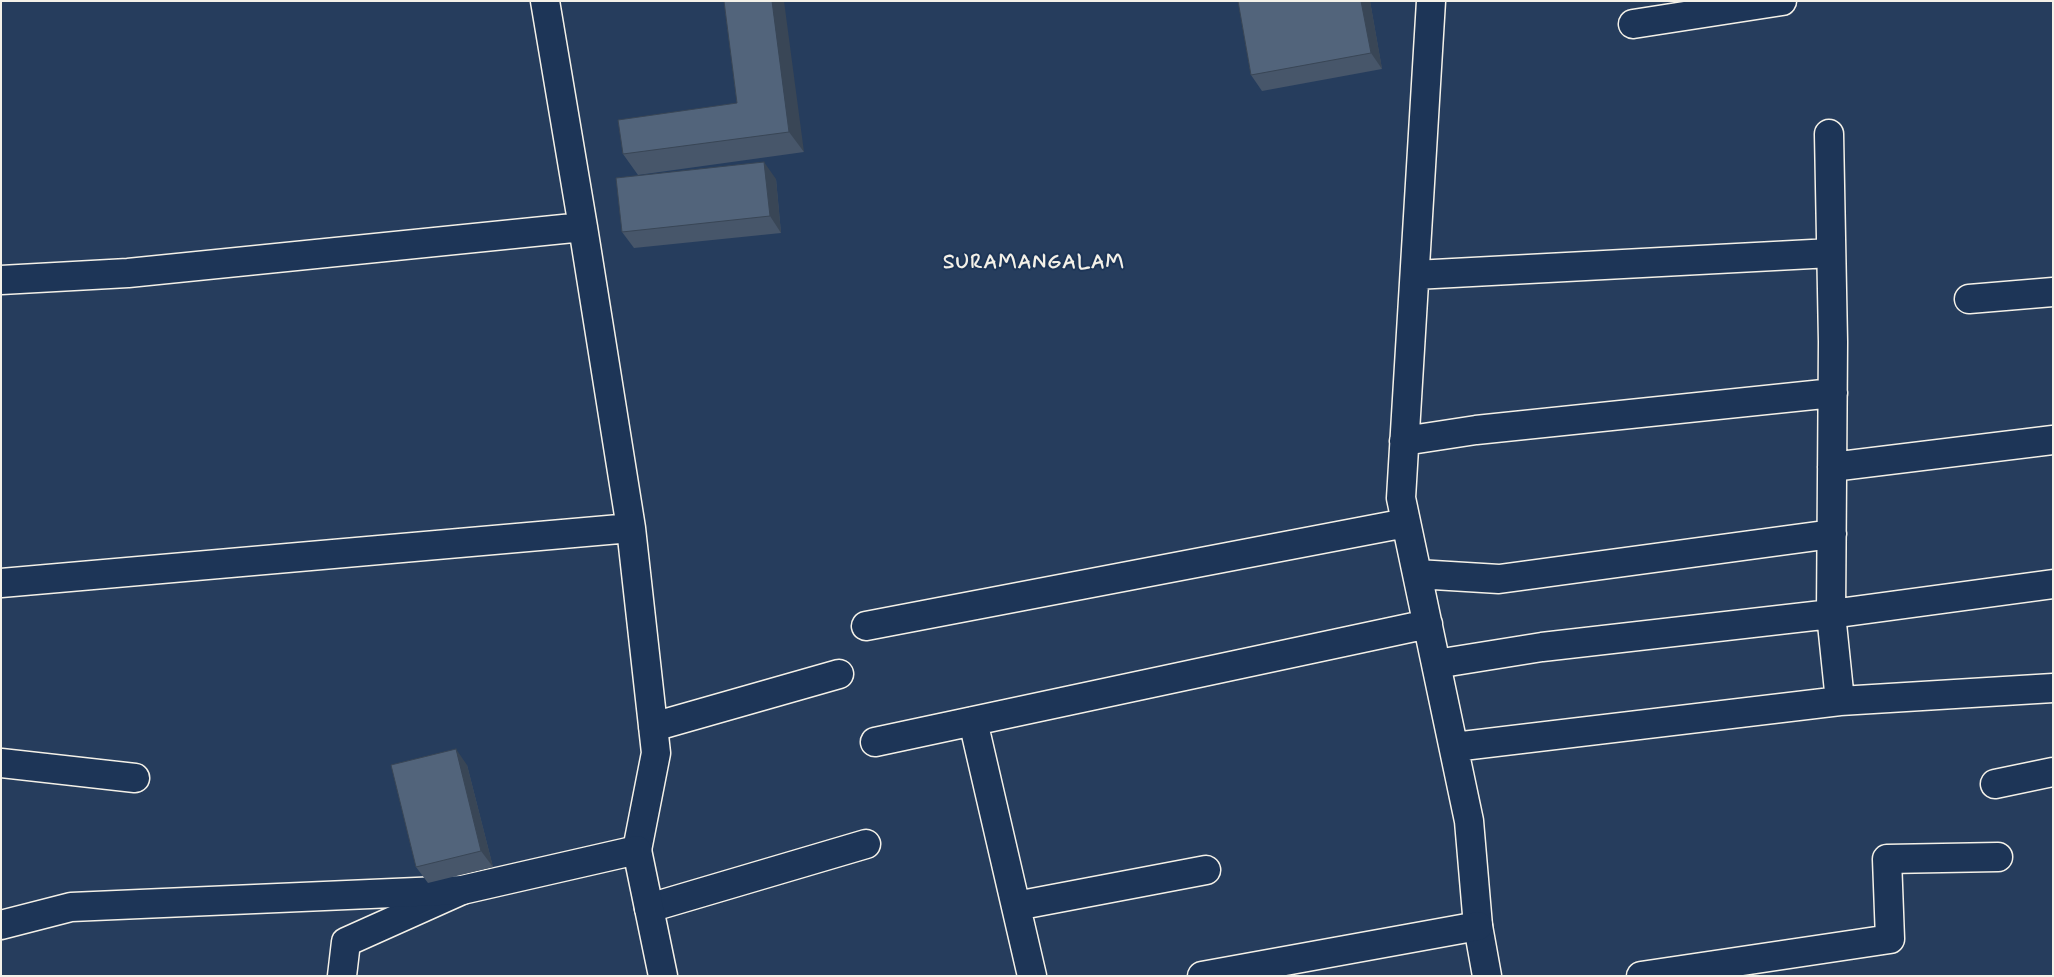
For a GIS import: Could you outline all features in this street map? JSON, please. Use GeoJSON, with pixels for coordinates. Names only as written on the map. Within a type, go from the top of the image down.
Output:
{"type":"FeatureCollection","features":[{"type":"Feature","properties":{"kind":"street"},"geometry":{"type":"LineString","coordinates":[[545,1],[631,528],[656,753],[638,850],[663,976]]}},
{"type":"Feature","properties":{"kind":"street"},"geometry":{"type":"LineString","coordinates":[[1432,1],[1401,498],[1469,820],[1478,926],[1487,976]]}},
{"type":"Feature","properties":{"kind":"street"},"geometry":{"type":"LineString","coordinates":[[1633,24],[1782,1]]}},
{"type":"Feature","properties":{"kind":"street"},"geometry":{"type":"LineString","coordinates":[[1829,134],[1833,393],[1831,614],[1840,701]]}},
{"type":"Feature","properties":{"kind":"street"},"geometry":{"type":"LineString","coordinates":[[1,280],[128,274],[583,228]]}},
{"type":"Feature","properties":{"kind":"street"},"geometry":{"type":"LineString","coordinates":[[1415,275],[1831,253]]}},
{"type":"Feature","properties":{"kind":"street"},"geometry":{"type":"LineString","coordinates":[[1969,299],[2053,292]]}},
{"type":"Feature","properties":{"kind":"street"},"geometry":{"type":"LineString","coordinates":[[1404,441],[1476,430],[1833,393]]}},
{"type":"Feature","properties":{"kind":"street"},"geometry":{"type":"LineString","coordinates":[[1832,467],[2053,440]]}},
{"type":"Feature","properties":{"kind":"street"},"geometry":{"type":"LineString","coordinates":[[866,626],[1406,523]]}},
{"type":"Feature","properties":{"kind":"street"},"geometry":{"type":"LineString","coordinates":[[1,583],[631,528]]}},
{"type":"Feature","properties":{"kind":"street"},"geometry":{"type":"LineString","coordinates":[[1417,574],[1499,579],[1832,534]]}},
{"type":"Feature","properties":{"kind":"street"},"geometry":{"type":"LineString","coordinates":[[1436,664],[1542,647],[1831,614],[2053,584]]}},
{"type":"Feature","properties":{"kind":"street"},"geometry":{"type":"LineString","coordinates":[[875,742],[1428,624]]}},
{"type":"Feature","properties":{"kind":"street"},"geometry":{"type":"LineString","coordinates":[[653,727],[839,674]]}},
{"type":"Feature","properties":{"kind":"street"},"geometry":{"type":"LineString","coordinates":[[1454,747],[1840,701],[2053,688]]}},
{"type":"Feature","properties":{"kind":"street"},"geometry":{"type":"LineString","coordinates":[[973,721],[1032,976]]}},
{"type":"Feature","properties":{"kind":"street"},"geometry":{"type":"LineString","coordinates":[[1,763],[135,778]]}},
{"type":"Feature","properties":{"kind":"street"},"geometry":{"type":"LineString","coordinates":[[1995,784],[2053,772]]}},
{"type":"Feature","properties":{"kind":"street"},"geometry":{"type":"LineString","coordinates":[[649,908],[866,844]]}},
{"type":"Feature","properties":{"kind":"street"},"geometry":{"type":"LineString","coordinates":[[1,925],[70,907],[462,890],[638,850]]}},
{"type":"Feature","properties":{"kind":"street"},"geometry":{"type":"LineString","coordinates":[[1641,976],[1890,939],[1887,859],[1998,857]]}},
{"type":"Feature","properties":{"kind":"street"},"geometry":{"type":"LineString","coordinates":[[1016,906],[1206,870]]}},
{"type":"Feature","properties":{"kind":"street"},"geometry":{"type":"LineString","coordinates":[[342,976],[346,942],[462,890]]}},
{"type":"Feature","properties":{"kind":"street"},"geometry":{"type":"LineString","coordinates":[[1202,976],[1478,926]]}},
{"type":"Feature","properties":{"kind":"building"},"geometry":{"type":"Polygon","coordinates":[[[724,1],[772,1],[789,132],[623,154],[618,120],[737,103],[724,1]]]}},
{"type":"Feature","properties":{"kind":"building"},"geometry":{"type":"Polygon","coordinates":[[[1238,1],[1361,1],[1371,53],[1251,75],[1238,1]]]}},
{"type":"Feature","properties":{"kind":"building"},"geometry":{"type":"Polygon","coordinates":[[[764,162],[770,216],[622,232],[616,178],[764,162]]]}},
{"type":"Feature","properties":{"kind":"building"},"geometry":{"type":"Polygon","coordinates":[[[456,749],[481,851],[416,867],[391,765],[456,749]]]}},
{"type":"Feature","properties":{"kind":"district","name":"SURAMANGALAM"},"geometry":{"type":"Point","coordinates":[1034,264]}}]}
